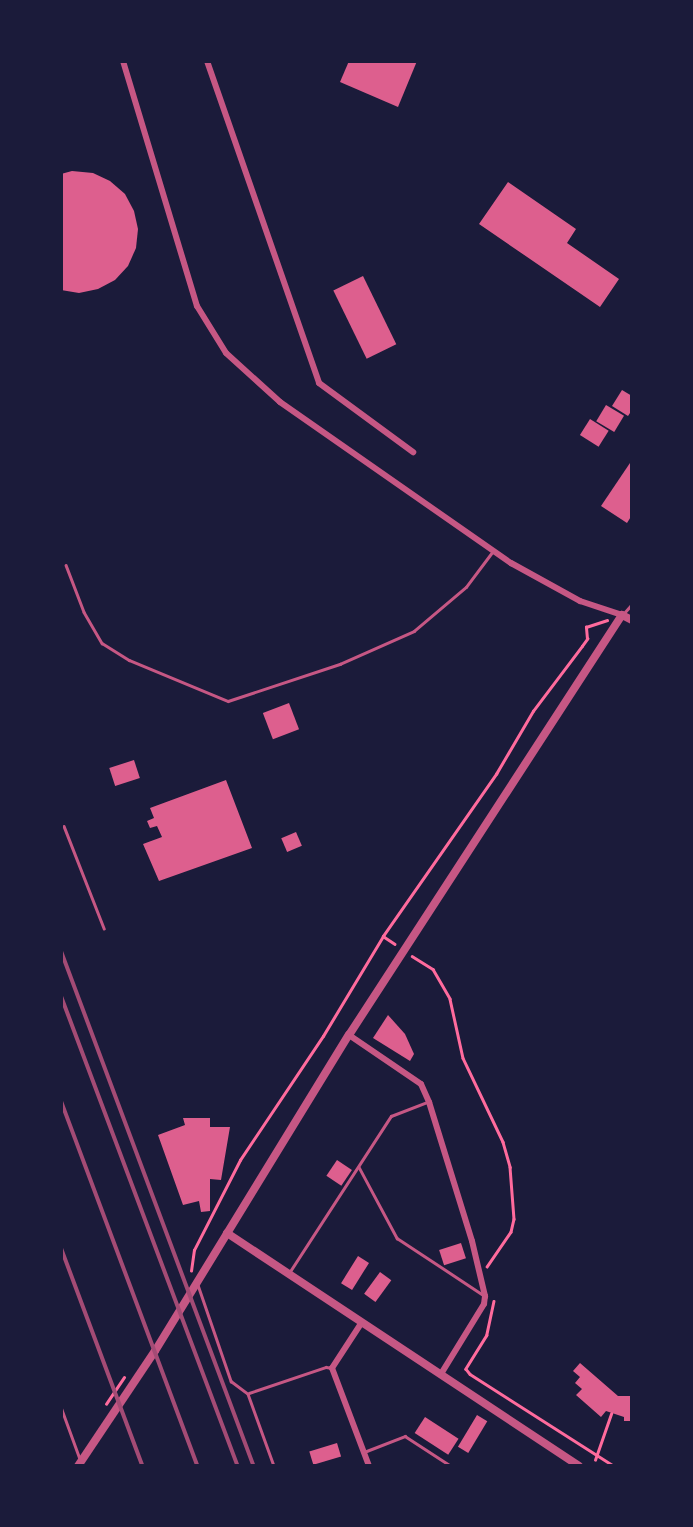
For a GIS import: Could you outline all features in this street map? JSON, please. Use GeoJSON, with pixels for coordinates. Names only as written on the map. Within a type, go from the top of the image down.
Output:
{"type":"FeatureCollection","features":[{"type":"Feature","properties":{"kind":"street"},"geometry":{"type":"LineString","coordinates":[[123,61],[197,306],[226,353],[280,402],[493,551],[580,601],[632,620]]}},
{"type":"Feature","properties":{"kind":"street"},"geometry":{"type":"LineString","coordinates":[[207,61],[319,383],[413,452]]}},
{"type":"Feature","properties":{"kind":"street"},"geometry":{"type":"LineString","coordinates":[[80,1464],[197,1282],[349,1035],[622,615]]}},
{"type":"Feature","properties":{"kind":"street"},"geometry":{"type":"LineString","coordinates":[[349,1035],[415,1079],[429,1102],[472,1242],[485,1296],[480,1314],[442,1374]]}},
{"type":"Feature","properties":{"kind":"street"},"geometry":{"type":"LineString","coordinates":[[227,1234],[577,1465]]}},
{"type":"Feature","properties":{"kind":"street"},"geometry":{"type":"LineString","coordinates":[[362,1322],[332,1368],[369,1466]]}},
{"type":"Feature","properties":{"kind":"lane"},"geometry":{"type":"LineString","coordinates":[[66,565],[84,612],[102,643],[129,660],[228,701],[340,664],[414,631],[466,587],[493,551]]}},
{"type":"Feature","properties":{"kind":"lane"},"geometry":{"type":"LineString","coordinates":[[622,615],[632,604]]}},
{"type":"Feature","properties":{"kind":"lane"},"geometry":{"type":"LineString","coordinates":[[64,826],[104,928]]}},
{"type":"Feature","properties":{"kind":"lane"},"geometry":{"type":"LineString","coordinates":[[289,1273],[391,1116],[429,1102]]}},
{"type":"Feature","properties":{"kind":"lane"},"geometry":{"type":"LineString","coordinates":[[358,1166],[397,1238],[485,1296]]}},
{"type":"Feature","properties":{"kind":"lane"},"geometry":{"type":"LineString","coordinates":[[197,1282],[232,1381],[248,1394],[274,1466]]}},
{"type":"Feature","properties":{"kind":"lane"},"geometry":{"type":"LineString","coordinates":[[248,1394],[326,1367],[332,1368]]}},
{"type":"Feature","properties":{"kind":"lane"},"geometry":{"type":"LineString","coordinates":[[61,1406],[80,1464]]}},
{"type":"Feature","properties":{"kind":"lane"},"geometry":{"type":"LineString","coordinates":[[364,1452],[405,1436],[451,1466]]}},
{"type":"Feature","properties":{"kind":"path"},"geometry":{"type":"LineString","coordinates":[[188,1275],[194,1264],[194,1250],[240,1160],[323,1035],[383,936],[496,774],[533,711],[587,639],[586,628],[622,615]]}},
{"type":"Feature","properties":{"kind":"path"},"geometry":{"type":"LineString","coordinates":[[416,958],[433,969],[450,999],[463,1058],[503,1142],[510,1167],[514,1219],[511,1232],[487,1267]]}},
{"type":"Feature","properties":{"kind":"path"},"geometry":{"type":"LineString","coordinates":[[102,1410],[130,1368]]}},
{"type":"Feature","properties":{"kind":"path"},"geometry":{"type":"LineString","coordinates":[[470,1374],[614,1466]]}},
{"type":"Feature","properties":{"kind":"path"},"geometry":{"type":"LineString","coordinates":[[594,1460],[611,1414]]}},
{"type":"Feature","properties":{"kind":"building"},"geometry":{"type":"Polygon","coordinates":[[[349,61],[417,61],[398,107],[340,82],[349,61]]]}},
{"type":"Feature","properties":{"kind":"building"},"geometry":{"type":"Polygon","coordinates":[[[72,171],[93,173],[110,181],[125,194],[134,211],[138,229],[136,248],[128,266],[115,280],[98,289],[79,293],[61,290],[61,174],[72,171]]]}},
{"type":"Feature","properties":{"kind":"building"},"geometry":{"type":"Polygon","coordinates":[[[508,182],[576,229],[567,243],[619,279],[600,307],[479,224],[508,182]]]}},
{"type":"Feature","properties":{"kind":"building"},"geometry":{"type":"Polygon","coordinates":[[[363,276],[396,344],[367,359],[333,290],[363,276]]]}},
{"type":"Feature","properties":{"kind":"building"},"geometry":{"type":"Polygon","coordinates":[[[622,390],[632,396],[632,410],[628,416],[612,406],[622,390]]]}},
{"type":"Feature","properties":{"kind":"building"},"geometry":{"type":"Polygon","coordinates":[[[606,405],[624,416],[614,432],[596,421],[606,405]]]}},
{"type":"Feature","properties":{"kind":"building"},"geometry":{"type":"Polygon","coordinates":[[[590,419],[609,431],[599,447],[580,435],[590,419]]]}},
{"type":"Feature","properties":{"kind":"building"},"geometry":{"type":"Polygon","coordinates":[[[632,460],[632,515],[627,523],[601,506],[632,460]]]}},
{"type":"Feature","properties":{"kind":"building"},"geometry":{"type":"Polygon","coordinates":[[[289,703],[299,729],[273,739],[263,713],[289,703]]]}},
{"type":"Feature","properties":{"kind":"building"},"geometry":{"type":"Polygon","coordinates":[[[134,760],[140,778],[115,786],[109,768],[134,760]]]}},
{"type":"Feature","properties":{"kind":"building"},"geometry":{"type":"Polygon","coordinates":[[[226,780],[252,848],[159,881],[143,844],[162,837],[157,826],[150,828],[147,821],[154,818],[150,808],[226,780]]]}},
{"type":"Feature","properties":{"kind":"building"},"geometry":{"type":"Polygon","coordinates":[[[296,832],[302,846],[287,852],[281,838],[296,832]]]}},
{"type":"Feature","properties":{"kind":"building"},"geometry":{"type":"Polygon","coordinates":[[[388,1015],[405,1034],[414,1054],[410,1061],[373,1038],[388,1015]]]}},
{"type":"Feature","properties":{"kind":"building"},"geometry":{"type":"Polygon","coordinates":[[[183,1118],[210,1118],[210,1127],[230,1127],[221,1180],[210,1179],[210,1211],[201,1212],[199,1201],[183,1205],[158,1135],[185,1125],[183,1118]]]}},
{"type":"Feature","properties":{"kind":"building"},"geometry":{"type":"Polygon","coordinates":[[[337,1160],[352,1170],[341,1186],[326,1176],[337,1160]]]}},
{"type":"Feature","properties":{"kind":"building"},"geometry":{"type":"Polygon","coordinates":[[[461,1243],[466,1258],[444,1265],[439,1250],[461,1243]]]}},
{"type":"Feature","properties":{"kind":"building"},"geometry":{"type":"Polygon","coordinates":[[[358,1256],[369,1263],[352,1290],[341,1283],[358,1256]]]}},
{"type":"Feature","properties":{"kind":"building"},"geometry":{"type":"Polygon","coordinates":[[[380,1272],[391,1280],[375,1302],[364,1294],[380,1272]]]}},
{"type":"Feature","properties":{"kind":"building"},"geometry":{"type":"Polygon","coordinates":[[[580,1363],[618,1396],[632,1396],[632,1421],[624,1421],[624,1417],[606,1411],[601,1417],[576,1395],[582,1389],[575,1383],[580,1377],[573,1371],[580,1363]]]}},
{"type":"Feature","properties":{"kind":"building"},"geometry":{"type":"Polygon","coordinates":[[[477,1415],[487,1421],[468,1453],[458,1447],[477,1415]]]}},
{"type":"Feature","properties":{"kind":"building"},"geometry":{"type":"Polygon","coordinates":[[[425,1417],[459,1439],[448,1455],[415,1433],[425,1417]]]}},
{"type":"Feature","properties":{"kind":"building"},"geometry":{"type":"Polygon","coordinates":[[[337,1443],[341,1456],[313,1465],[309,1451],[337,1443]]]}},
{"type":"Feature","properties":{"kind":"railway"},"geometry":{"type":"LineString","coordinates":[[61,950],[254,1466]]}},
{"type":"Feature","properties":{"kind":"railway"},"geometry":{"type":"LineString","coordinates":[[61,995],[238,1466]]}},
{"type":"Feature","properties":{"kind":"railway"},"geometry":{"type":"LineString","coordinates":[[61,1100],[198,1466]]}},
{"type":"Feature","properties":{"kind":"railway"},"geometry":{"type":"LineString","coordinates":[[61,1247],[143,1466]]}}]}
